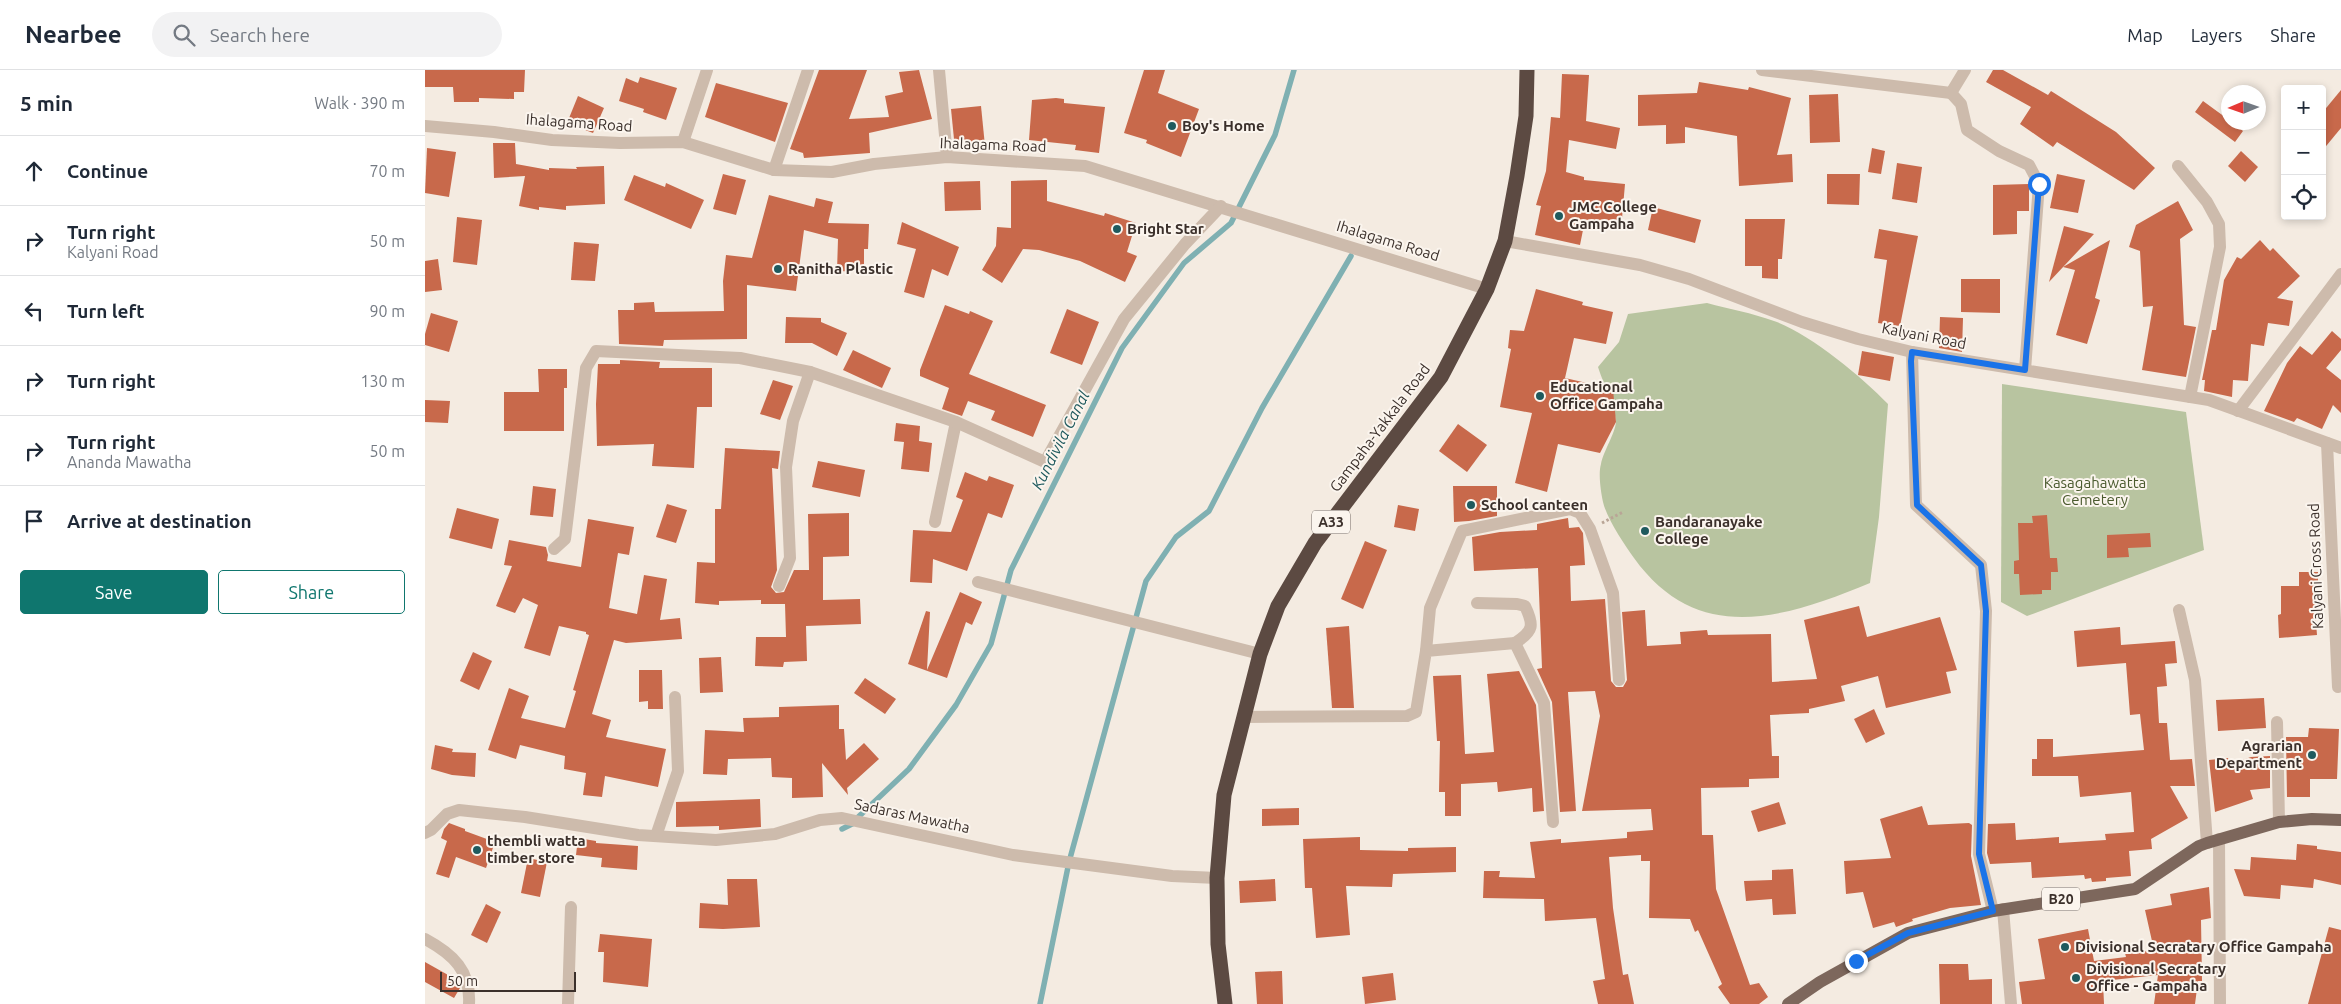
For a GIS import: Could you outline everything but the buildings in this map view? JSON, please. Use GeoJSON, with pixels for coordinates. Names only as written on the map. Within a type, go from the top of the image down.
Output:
{"type":"FeatureCollection","features":[{"type":"Feature","properties":{"kind":"highway","name":"Gampaha-Yakkala Road"},"geometry":{"type":"LineString","coordinates":[[1225,1004],[1218,944],[1217,878],[1224,794],[1260,654],[1278,606],[1315,544],[1441,377],[1487,289],[1505,241],[1526,116],[1527,70]]}},
{"type":"Feature","properties":{"kind":"main road","name":"B20"},"geometry":{"type":"LineString","coordinates":[[1787,1004],[1834,973],[1908,933],[1998,910],[2135,889],[2199,846],[2213,841],[2279,822],[2312,819],[2341,820]]}},
{"type":"Feature","properties":{"kind":"street"},"geometry":{"type":"LineString","coordinates":[[683,142],[707,70]]}},
{"type":"Feature","properties":{"kind":"street"},"geometry":{"type":"LineString","coordinates":[[774,170],[808,70]]}},
{"type":"Feature","properties":{"kind":"street"},"geometry":{"type":"LineString","coordinates":[[939,70],[947,157]]}},
{"type":"Feature","properties":{"kind":"street"},"geometry":{"type":"LineString","coordinates":[[1762,70],[1951,93],[1961,104],[1967,130],[1999,151],[2029,165],[2039,184],[2025,370]]}},
{"type":"Feature","properties":{"kind":"street"},"geometry":{"type":"LineString","coordinates":[[1951,93],[1965,70]]}},
{"type":"Feature","properties":{"kind":"street","name":"Ihalagama Road"},"geometry":{"type":"LineString","coordinates":[[425,126],[494,132],[552,140],[620,143],[683,142],[774,170],[832,172],[873,164],[947,157],[1085,166],[1221,206],[1487,289]]}},
{"type":"Feature","properties":{"kind":"street"},"geometry":{"type":"LineString","coordinates":[[2178,166],[2207,202],[2219,224],[2220,247],[2190,397]]}},
{"type":"Feature","properties":{"kind":"street"},"geometry":{"type":"LineString","coordinates":[[554,549],[565,539],[586,368],[596,351],[741,358],[809,372],[956,422],[1045,462],[1124,318],[1185,244],[1221,206]]}},
{"type":"Feature","properties":{"kind":"street","name":"Kalyani Road"},"geometry":{"type":"LineString","coordinates":[[1505,241],[1640,265],[1689,279],[1802,322],[1912,352],[2209,400],[2341,448]]}},
{"type":"Feature","properties":{"kind":"street"},"geometry":{"type":"LineString","coordinates":[[2238,411],[2341,274]]}},
{"type":"Feature","properties":{"kind":"street"},"geometry":{"type":"LineString","coordinates":[[1912,352],[1917,505],[1981,565],[1986,611],[1979,854],[1998,910],[2011,1004]]}},
{"type":"Feature","properties":{"kind":"street"},"geometry":{"type":"LineString","coordinates":[[779,586],[791,558],[786,467],[793,421],[809,372]]}},
{"type":"Feature","properties":{"kind":"street"},"geometry":{"type":"LineString","coordinates":[[935,522],[956,422]]}},
{"type":"Feature","properties":{"kind":"street","name":"Kalyani Cross Road"},"geometry":{"type":"LineString","coordinates":[[2327,443],[2338,687]]}},
{"type":"Feature","properties":{"kind":"street"},"geometry":{"type":"LineString","coordinates":[[1243,717],[1407,716],[1416,712],[1426,651],[1430,608],[1462,531],[1570,509],[1580,513],[1590,529],[1613,593],[1619,680]]}},
{"type":"Feature","properties":{"kind":"street"},"geometry":{"type":"LineString","coordinates":[[978,582],[1260,654]]}},
{"type":"Feature","properties":{"kind":"street"},"geometry":{"type":"LineString","coordinates":[[1426,651],[1515,643],[1528,635],[1531,628],[1530,617],[1525,606],[1477,603]]}},
{"type":"Feature","properties":{"kind":"street"},"geometry":{"type":"LineString","coordinates":[[2179,610],[2195,680],[2213,841],[2220,1004]]}},
{"type":"Feature","properties":{"kind":"street"},"geometry":{"type":"LineString","coordinates":[[1515,643],[1544,702],[1553,822]]}},
{"type":"Feature","properties":{"kind":"street"},"geometry":{"type":"LineString","coordinates":[[656,836],[678,771],[675,697]]}},
{"type":"Feature","properties":{"kind":"street"},"geometry":{"type":"LineString","coordinates":[[2277,722],[2279,822]]}},
{"type":"Feature","properties":{"kind":"street","name":"Sadaras Mawatha"},"geometry":{"type":"LineString","coordinates":[[425,833],[431,830],[447,814],[459,810],[656,836],[716,840],[775,834],[820,820],[842,818],[1013,855],[1172,876],[1217,878]]}},
{"type":"Feature","properties":{"kind":"street"},"geometry":{"type":"LineString","coordinates":[[568,1004],[571,906]]}},
{"type":"Feature","properties":{"kind":"street"},"geometry":{"type":"LineString","coordinates":[[425,940],[453,958],[465,973],[470,990],[469,1004]]}},
{"type":"Feature","properties":{"kind":"path"},"geometry":{"type":"LineString","coordinates":[[1590,529],[1623,512]]}},
{"type":"Feature","properties":{"kind":"green space"},"geometry":{"type":"Polygon","coordinates":[[[1707,303],[1766,318],[1803,335],[1850,369],[1888,404],[1879,517],[1870,583],[1838,596],[1775,614],[1744,617],[1714,614],[1686,604],[1659,586],[1634,558],[1616,531],[1603,502],[1600,468],[1616,421],[1598,367],[1619,342],[1628,314],[1707,303]]]}},
{"type":"Feature","properties":{"kind":"green space","name":"Kasagahawatta Cemetery"},"geometry":{"type":"Polygon","coordinates":[[[2002,384],[2186,412],[2204,550],[2027,616],[2001,602],[2002,384]]]}},
{"type":"Feature","properties":{"kind":"waterway","name":"Kundivila Canal"},"geometry":{"type":"LineString","coordinates":[[854,821],[909,769],[956,705],[991,644],[1011,570],[1122,348],[1184,263],[1231,223],[1275,135],[1294,70]]}},
{"type":"Feature","properties":{"kind":"waterway"},"geometry":{"type":"LineString","coordinates":[[1067,862],[1069,862],[1146,581],[1176,537],[1209,511],[1262,408],[1351,256]]}},
{"type":"Feature","properties":{"kind":"waterway"},"geometry":{"type":"LineString","coordinates":[[842,829],[854,823]]}},
{"type":"Feature","properties":{"kind":"waterway"},"geometry":{"type":"LineString","coordinates":[[1040,1004],[1069,862]]}},
{"type":"Feature","properties":{"kind":"place","name":"Boy's Home"},"geometry":{"type":"Point","coordinates":[1172,126]}},
{"type":"Feature","properties":{"kind":"place","name":"JMC College Gampaha"},"geometry":{"type":"Point","coordinates":[1559,216]}},
{"type":"Feature","properties":{"kind":"place","name":"Bright Star"},"geometry":{"type":"Point","coordinates":[1117,229]}},
{"type":"Feature","properties":{"kind":"place","name":"Ranitha Plastic"},"geometry":{"type":"Point","coordinates":[778,269]}},
{"type":"Feature","properties":{"kind":"place","name":"Educational Office Gampaha"},"geometry":{"type":"Point","coordinates":[1540,396]}},
{"type":"Feature","properties":{"kind":"place","name":"School canteen"},"geometry":{"type":"Point","coordinates":[1471,505]}},
{"type":"Feature","properties":{"kind":"place","name":"Bandaranayake College"},"geometry":{"type":"Point","coordinates":[1645,531]}},
{"type":"Feature","properties":{"kind":"place","name":"Agrarian Department"},"geometry":{"type":"Point","coordinates":[2312,755]}},
{"type":"Feature","properties":{"kind":"place","name":"thembli watta timber store"},"geometry":{"type":"Point","coordinates":[477,850]}},
{"type":"Feature","properties":{"kind":"place","name":"Divisional Secratary Office Gampaha"},"geometry":{"type":"Point","coordinates":[2065,947]}},
{"type":"Feature","properties":{"kind":"place","name":"Divisional Secratary Office - Gampaha"},"geometry":{"type":"Point","coordinates":[2076,978]}},
{"type":"Feature","properties":{"kind":"route"},"geometry":{"type":"LineString","coordinates":[[1856,961],[1908,933],[1993,911],[1979,854],[1986,611],[1981,565],[1917,505],[1911,361],[1912,352],[2025,370],[2039,184]]}}]}
